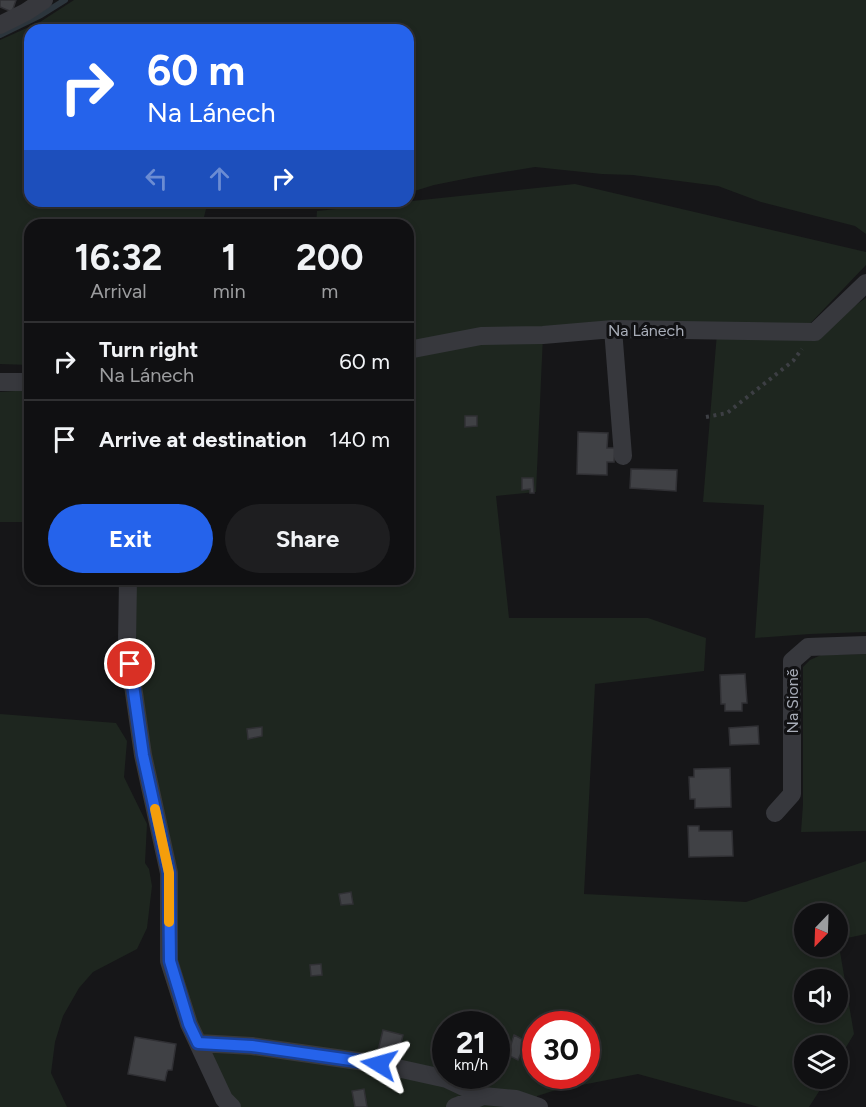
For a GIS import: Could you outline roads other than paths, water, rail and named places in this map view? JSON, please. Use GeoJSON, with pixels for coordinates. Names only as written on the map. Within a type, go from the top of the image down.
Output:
{"type":"FeatureCollection","features":[{"type":"Feature","properties":{"kind":"street"},"geometry":{"type":"LineString","coordinates":[[0,25],[44,0]]}},
{"type":"Feature","properties":{"kind":"street","name":"Na Lánech"},"geometry":{"type":"LineString","coordinates":[[414,349],[481,336],[543,335],[613,328],[815,332],[866,283]]}},
{"type":"Feature","properties":{"kind":"street"},"geometry":{"type":"LineString","coordinates":[[613,328],[623,456]]}},
{"type":"Feature","properties":{"kind":"street"},"geometry":{"type":"LineString","coordinates":[[0,382],[24,382]]}},
{"type":"Feature","properties":{"kind":"street"},"geometry":{"type":"LineString","coordinates":[[128,585],[127,644],[143,755],[169,873],[170,961],[189,1024],[224,1099],[232,1107]]}},
{"type":"Feature","properties":{"kind":"street","name":"Na Sioně"},"geometry":{"type":"LineString","coordinates":[[775,813],[792,794],[792,661],[808,647],[866,645]]}},
{"type":"Feature","properties":{"kind":"street"},"geometry":{"type":"LineString","coordinates":[[198,1043],[252,1046],[379,1064],[447,1079],[483,1096],[516,1099],[539,1107]]}},
{"type":"Feature","properties":{"kind":"street"},"geometry":{"type":"LineString","coordinates":[[455,1107],[483,1096]]}},
{"type":"Feature","properties":{"kind":"waterway"},"geometry":{"type":"LineString","coordinates":[[0,35],[41,15],[65,0]]}}]}
